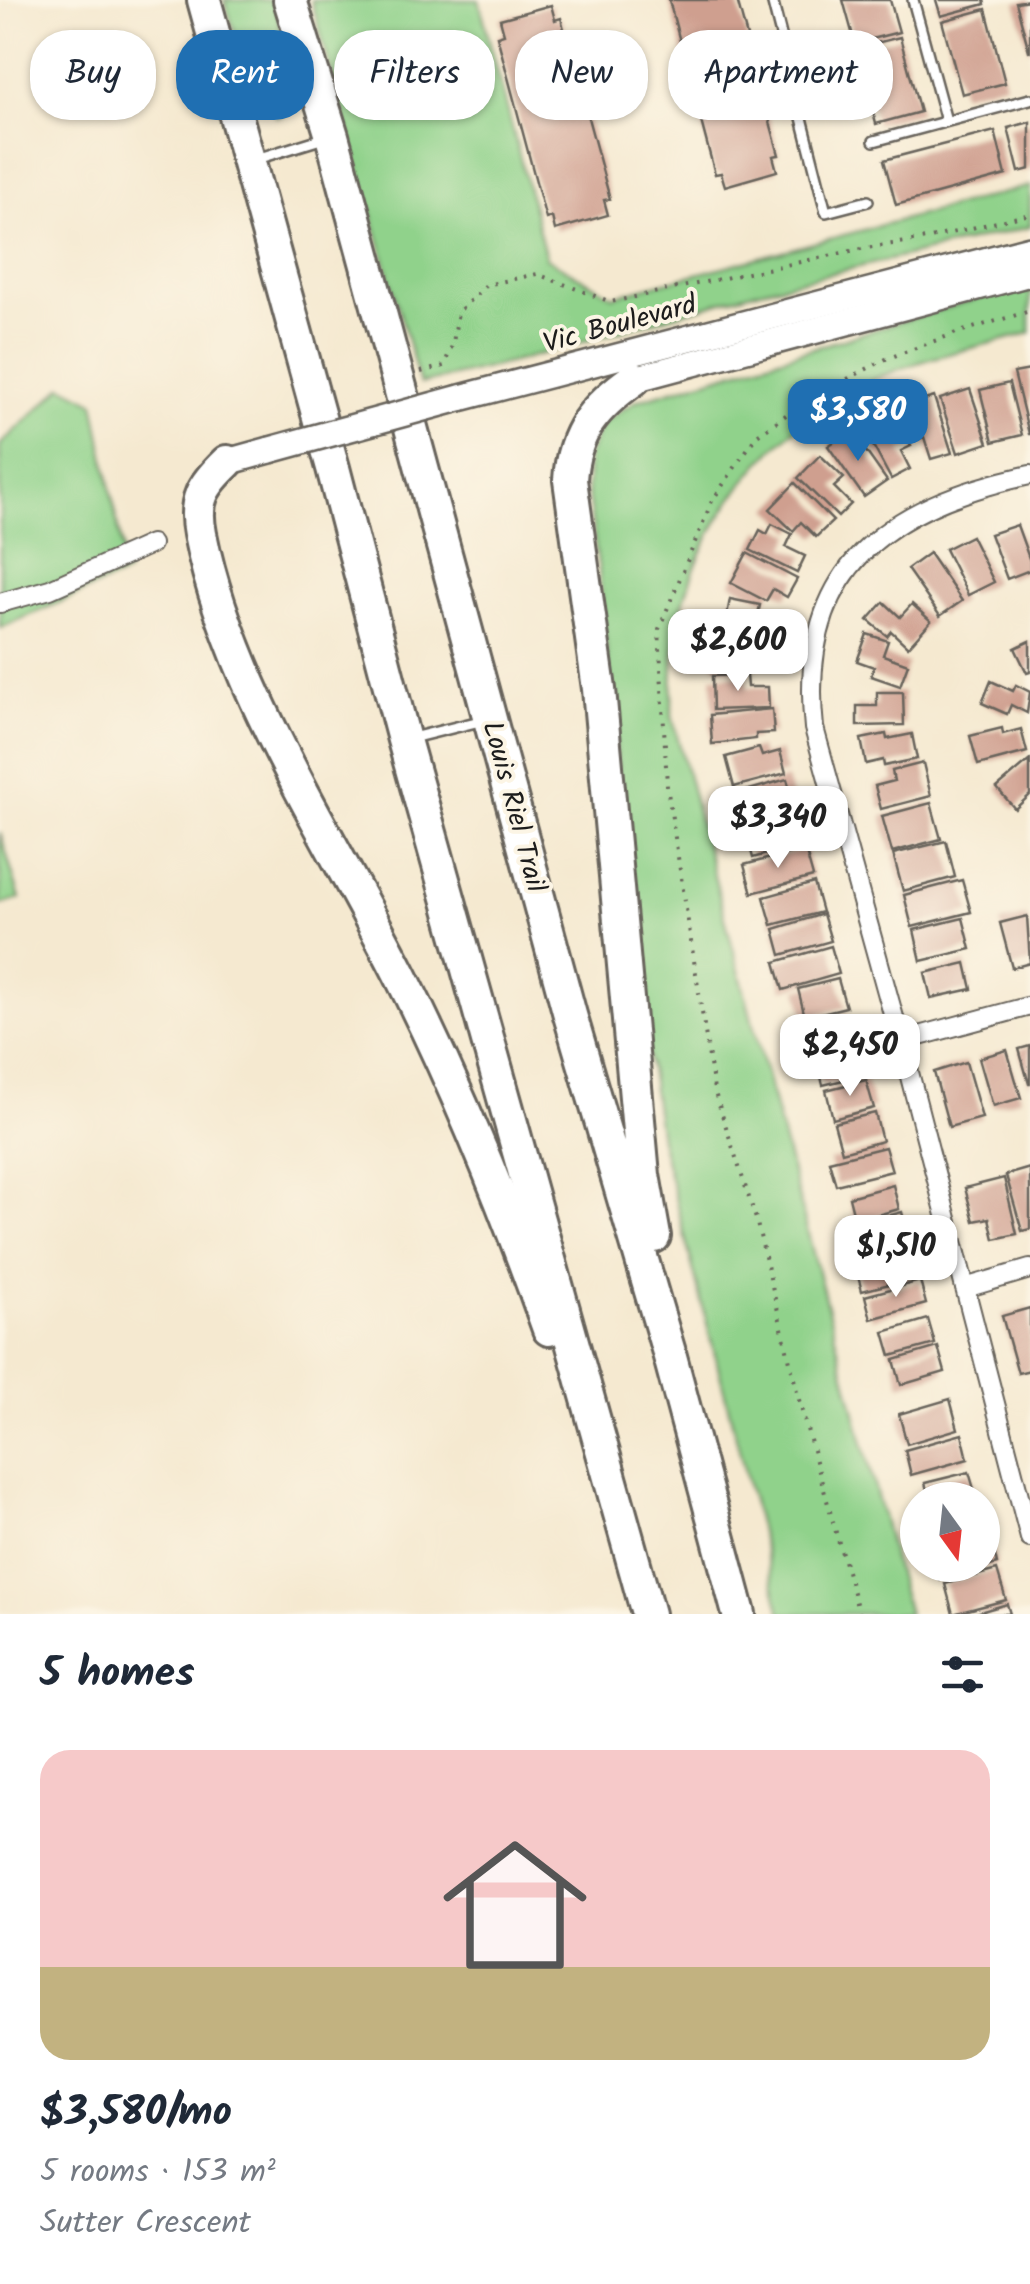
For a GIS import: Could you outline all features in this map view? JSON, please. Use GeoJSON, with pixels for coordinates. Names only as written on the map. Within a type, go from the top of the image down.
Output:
{"type":"FeatureCollection","features":[{"type":"Feature","properties":{"kind":"highway"},"geometry":{"type":"LineString","coordinates":[[204,0],[404,740],[645,1601]]}},
{"type":"Feature","properties":{"kind":"highway","name":"Louis Riel Trail"},"geometry":{"type":"LineString","coordinates":[[290,0],[332,136],[570,1014],[668,1349],[739,1614]]}},
{"type":"Feature","properties":{"kind":"highway"},"geometry":{"type":"LineString","coordinates":[[634,379],[605,398],[581,432],[572,456],[570,480],[599,689],[643,1175],[669,1311],[668,1349]]}},
{"type":"Feature","properties":{"kind":"highway"},"geometry":{"type":"LineString","coordinates":[[227,462],[204,484],[198,506],[200,533],[225,620],[266,717],[455,1087],[504,1202],[645,1601]]}},
{"type":"Feature","properties":{"kind":"street","name":"Vic Boulevard"},"geometry":{"type":"LineString","coordinates":[[227,462],[1030,249]]}},
{"type":"Feature","properties":{"kind":"street","name":"Vic Boulevard"},"geometry":{"type":"LineString","coordinates":[[634,379],[1030,273]]}},
{"type":"Feature","properties":{"kind":"street"},"geometry":{"type":"LineString","coordinates":[[1030,475],[914,512],[871,543],[838,584],[820,623],[811,662],[814,728],[901,1041],[1030,1539]]}},
{"type":"Feature","properties":{"kind":"street"},"geometry":{"type":"LineString","coordinates":[[0,602],[50,589],[151,544]]}},
{"type":"Feature","properties":{"kind":"street"},"geometry":{"type":"LineString","coordinates":[[901,1041],[1030,1006]]}},
{"type":"Feature","properties":{"kind":"street"},"geometry":{"type":"LineString","coordinates":[[965,1288],[1030,1269]]}},
{"type":"Feature","properties":{"kind":"lane"},"geometry":{"type":"LineString","coordinates":[[772,0],[826,212],[868,200]]}},
{"type":"Feature","properties":{"kind":"lane"},"geometry":{"type":"LineString","coordinates":[[913,0],[946,122]]}},
{"type":"Feature","properties":{"kind":"lane"},"geometry":{"type":"LineString","coordinates":[[874,140],[1030,99]]}},
{"type":"Feature","properties":{"kind":"lane"},"geometry":{"type":"LineString","coordinates":[[250,161],[332,136]]}},
{"type":"Feature","properties":{"kind":"lane"},"geometry":{"type":"LineString","coordinates":[[404,740],[489,719]]}},
{"type":"Feature","properties":{"kind":"path"},"geometry":{"type":"LineString","coordinates":[[397,378],[444,366],[458,312],[486,285],[537,274],[611,302],[926,239],[1030,214]]}},
{"type":"Feature","properties":{"kind":"path"},"geometry":{"type":"LineString","coordinates":[[859,1614],[801,1408],[756,1220],[714,1090],[667,786],[658,630],[712,502],[757,435],[809,399],[886,359],[1030,311]]}},
{"type":"Feature","properties":{"kind":"green space"},"geometry":{"type":"Polygon","coordinates":[[[224,0],[275,0],[281,30],[234,30],[224,0]]]}},
{"type":"Feature","properties":{"kind":"green space"},"geometry":{"type":"Polygon","coordinates":[[[311,0],[479,0],[487,30],[334,30],[334,81],[311,0]]]}},
{"type":"Feature","properties":{"kind":"green space"},"geometry":{"type":"Polygon","coordinates":[[[495,62],[546,258],[613,296],[1030,186],[1030,227],[760,290],[517,361],[420,384],[345,120],[495,120],[495,62]]]}},
{"type":"Feature","properties":{"kind":"green space"},"geometry":{"type":"Polygon","coordinates":[[[1030,283],[1030,333],[876,378],[820,410],[787,436],[757,466],[710,535],[681,613],[673,663],[672,716],[908,1614],[781,1614],[660,1139],[629,923],[615,736],[587,489],[588,455],[602,423],[636,401],[1030,283]]]}},
{"type":"Feature","properties":{"kind":"green space"},"geometry":{"type":"Polygon","coordinates":[[[63,386],[94,402],[127,573],[0,628],[0,445],[63,386]]]}},
{"type":"Feature","properties":{"kind":"green space"},"geometry":{"type":"Polygon","coordinates":[[[0,832],[20,899],[0,905],[0,832]]]}},
{"type":"Feature","properties":{"kind":"building"},"geometry":{"type":"Polygon","coordinates":[[[669,0],[737,0],[745,30],[677,30],[669,0]]]}},
{"type":"Feature","properties":{"kind":"building"},"geometry":{"type":"Polygon","coordinates":[[[843,0],[890,0],[899,32],[851,30],[843,0]]]}},
{"type":"Feature","properties":{"kind":"building"},"geometry":{"type":"Polygon","coordinates":[[[936,0],[984,0],[985,4],[941,16],[936,0]]]}},
{"type":"Feature","properties":{"kind":"building"},"geometry":{"type":"Polygon","coordinates":[[[1030,0],[1030,51],[1029,51],[1016,2],[1030,0]]]}},
{"type":"Feature","properties":{"kind":"building"},"geometry":{"type":"Polygon","coordinates":[[[551,5],[555,20],[561,18],[564,30],[515,30],[515,103],[497,36],[504,34],[500,19],[551,5]]]}},
{"type":"Feature","properties":{"kind":"building"},"geometry":{"type":"Polygon","coordinates":[[[986,9],[1005,83],[962,94],[942,21],[986,9]]]}},
{"type":"Feature","properties":{"kind":"building"},"geometry":{"type":"Polygon","coordinates":[[[900,37],[920,112],[893,119],[893,39],[900,37]]]}},
{"type":"Feature","properties":{"kind":"building"},"geometry":{"type":"Polygon","coordinates":[[[519,120],[589,120],[610,199],[604,200],[608,215],[555,230],[552,217],[546,219],[519,120]]]}},
{"type":"Feature","properties":{"kind":"building"},"geometry":{"type":"Polygon","coordinates":[[[701,120],[770,120],[779,155],[773,156],[777,171],[725,186],[721,173],[715,174],[701,120]]]}},
{"type":"Feature","properties":{"kind":"building"},"geometry":{"type":"Polygon","coordinates":[[[1030,122],[1030,169],[1019,172],[1008,128],[1030,122]]]}},
{"type":"Feature","properties":{"kind":"building"},"geometry":{"type":"Polygon","coordinates":[[[995,131],[1006,175],[896,205],[884,160],[995,131]]]}},
{"type":"Feature","properties":{"kind":"building"},"geometry":{"type":"Polygon","coordinates":[[[1030,370],[1030,434],[1029,434],[1014,373],[1030,370]]]}},
{"type":"Feature","properties":{"kind":"building"},"geometry":{"type":"Polygon","coordinates":[[[1009,383],[1022,435],[993,442],[980,390],[1009,383]]]}},
{"type":"Feature","properties":{"kind":"building"},"geometry":{"type":"Polygon","coordinates":[[[970,389],[988,443],[958,453],[940,399],[970,389]]]}},
{"type":"Feature","properties":{"kind":"building"},"geometry":{"type":"Polygon","coordinates":[[[934,397],[952,453],[931,459],[924,437],[912,441],[901,407],[934,397]]]}},
{"type":"Feature","properties":{"kind":"building"},"geometry":{"type":"Polygon","coordinates":[[[897,422],[911,446],[901,451],[910,469],[891,479],[869,438],[897,422]]]}},
{"type":"Feature","properties":{"kind":"building"},"geometry":{"type":"Polygon","coordinates":[[[851,430],[887,481],[864,497],[828,446],[851,430]]]}},
{"type":"Feature","properties":{"kind":"building"},"geometry":{"type":"Polygon","coordinates":[[[820,455],[844,478],[834,487],[851,504],[838,517],[798,478],[820,455]]]}},
{"type":"Feature","properties":{"kind":"building"},"geometry":{"type":"Polygon","coordinates":[[[795,483],[833,521],[816,537],[801,522],[793,531],[770,509],[795,483]]]}},
{"type":"Feature","properties":{"kind":"building"},"geometry":{"type":"Polygon","coordinates":[[[772,524],[792,534],[786,547],[805,556],[797,573],[750,550],[760,530],[767,534],[772,524]]]}},
{"type":"Feature","properties":{"kind":"building"},"geometry":{"type":"Polygon","coordinates":[[[1017,525],[1030,570],[1007,579],[990,534],[1017,525]]]}},
{"type":"Feature","properties":{"kind":"building"},"geometry":{"type":"Polygon","coordinates":[[[971,536],[994,582],[968,595],[945,549],[971,536]]]}},
{"type":"Feature","properties":{"kind":"building"},"geometry":{"type":"Polygon","coordinates":[[[747,553],[797,579],[787,597],[773,589],[766,601],[731,583],[747,553]]]}},
{"type":"Feature","properties":{"kind":"building"},"geometry":{"type":"Polygon","coordinates":[[[929,553],[962,601],[940,616],[907,569],[929,553]]]}},
{"type":"Feature","properties":{"kind":"building"},"geometry":{"type":"Polygon","coordinates":[[[730,599],[760,605],[758,614],[777,618],[774,635],[725,626],[730,599]]]}},
{"type":"Feature","properties":{"kind":"building"},"geometry":{"type":"Polygon","coordinates":[[[884,602],[900,617],[912,604],[931,621],[908,647],[891,631],[887,636],[868,620],[884,602]]]}},
{"type":"Feature","properties":{"kind":"building"},"geometry":{"type":"Polygon","coordinates":[[[721,632],[775,643],[770,664],[750,661],[748,673],[714,666],[721,632]]]}},
{"type":"Feature","properties":{"kind":"building"},"geometry":{"type":"Polygon","coordinates":[[[867,634],[888,641],[883,655],[908,664],[900,686],[871,676],[874,667],[857,661],[867,634]]]}},
{"type":"Feature","properties":{"kind":"building"},"geometry":{"type":"Polygon","coordinates":[[[1030,641],[1030,672],[1027,673],[1015,648],[1030,641]]]}},
{"type":"Feature","properties":{"kind":"building"},"geometry":{"type":"Polygon","coordinates":[[[746,675],[747,687],[768,687],[769,708],[713,710],[712,676],[746,675]]]}},
{"type":"Feature","properties":{"kind":"building"},"geometry":{"type":"Polygon","coordinates":[[[991,681],[1013,691],[1016,685],[1030,692],[1027,713],[1011,705],[1007,714],[982,703],[991,681]]]}},
{"type":"Feature","properties":{"kind":"building"},"geometry":{"type":"Polygon","coordinates":[[[877,692],[903,692],[904,725],[857,726],[857,706],[877,706],[877,692]]]}},
{"type":"Feature","properties":{"kind":"building"},"geometry":{"type":"Polygon","coordinates":[[[772,709],[774,733],[712,744],[710,715],[772,709]]]}},
{"type":"Feature","properties":{"kind":"building"},"geometry":{"type":"Polygon","coordinates":[[[1002,728],[1003,734],[1021,729],[1027,752],[978,765],[970,736],[1002,728]]]}},
{"type":"Feature","properties":{"kind":"building"},"geometry":{"type":"Polygon","coordinates":[[[886,734],[887,739],[912,734],[917,759],[884,766],[883,760],[866,764],[861,739],[886,734]]]}},
{"type":"Feature","properties":{"kind":"building"},"geometry":{"type":"Polygon","coordinates":[[[759,748],[762,756],[780,751],[786,773],[734,787],[726,757],[759,748]]]}},
{"type":"Feature","properties":{"kind":"building"},"geometry":{"type":"Polygon","coordinates":[[[1030,760],[1030,795],[1015,809],[997,788],[1030,760]]]}},
{"type":"Feature","properties":{"kind":"building"},"geometry":{"type":"Polygon","coordinates":[[[923,763],[931,796],[881,809],[875,786],[894,781],[892,771],[923,763]]]}},
{"type":"Feature","properties":{"kind":"building"},"geometry":{"type":"Polygon","coordinates":[[[787,779],[796,810],[743,824],[735,794],[787,779]]]}},
{"type":"Feature","properties":{"kind":"building"},"geometry":{"type":"Polygon","coordinates":[[[931,803],[941,839],[892,852],[882,816],[931,803]]]}},
{"type":"Feature","properties":{"kind":"building"},"geometry":{"type":"Polygon","coordinates":[[[797,815],[805,843],[753,858],[745,829],[797,815]]]}},
{"type":"Feature","properties":{"kind":"building"},"geometry":{"type":"Polygon","coordinates":[[[946,841],[955,877],[903,891],[893,854],[946,841]]]}},
{"type":"Feature","properties":{"kind":"building"},"geometry":{"type":"Polygon","coordinates":[[[805,849],[813,877],[752,893],[744,865],[805,849]]]}},
{"type":"Feature","properties":{"kind":"building"},"geometry":{"type":"Polygon","coordinates":[[[962,880],[971,912],[912,927],[904,895],[962,880]]]}},
{"type":"Feature","properties":{"kind":"building"},"geometry":{"type":"Polygon","coordinates":[[[814,883],[822,912],[772,925],[764,897],[814,883]]]}},
{"type":"Feature","properties":{"kind":"building"},"geometry":{"type":"Polygon","coordinates":[[[823,914],[831,941],[781,955],[774,929],[823,914]]]}},
{"type":"Feature","properties":{"kind":"building"},"geometry":{"type":"Polygon","coordinates":[[[1027,916],[1030,963],[1012,968],[1000,923],[1027,916]]]}},
{"type":"Feature","properties":{"kind":"building"},"geometry":{"type":"Polygon","coordinates":[[[963,918],[971,949],[921,961],[914,930],[963,918]]]}},
{"type":"Feature","properties":{"kind":"building"},"geometry":{"type":"Polygon","coordinates":[[[831,946],[839,974],[783,990],[775,962],[831,946]]]}},
{"type":"Feature","properties":{"kind":"building"},"geometry":{"type":"Polygon","coordinates":[[[966,963],[972,989],[931,998],[925,973],[966,963]]]}},
{"type":"Feature","properties":{"kind":"building"},"geometry":{"type":"Polygon","coordinates":[[[838,979],[846,1007],[805,1017],[798,989],[838,979]]]}},
{"type":"Feature","properties":{"kind":"building"},"geometry":{"type":"Polygon","coordinates":[[[848,1013],[855,1042],[815,1052],[807,1023],[848,1013]]]}},
{"type":"Feature","properties":{"kind":"building"},"geometry":{"type":"Polygon","coordinates":[[[857,1046],[864,1075],[823,1085],[816,1056],[857,1046]]]}},
{"type":"Feature","properties":{"kind":"building"},"geometry":{"type":"Polygon","coordinates":[[[1030,1046],[1030,1084],[1029,1084],[1019,1049],[1030,1046]]]}},
{"type":"Feature","properties":{"kind":"building"},"geometry":{"type":"Polygon","coordinates":[[[1007,1050],[1021,1098],[993,1106],[979,1058],[1007,1050]]]}},
{"type":"Feature","properties":{"kind":"building"},"geometry":{"type":"Polygon","coordinates":[[[966,1062],[982,1118],[949,1127],[934,1072],[966,1062]]]}},
{"type":"Feature","properties":{"kind":"building"},"geometry":{"type":"Polygon","coordinates":[[[866,1080],[874,1108],[833,1119],[826,1090],[866,1080]]]}},
{"type":"Feature","properties":{"kind":"building"},"geometry":{"type":"Polygon","coordinates":[[[875,1113],[882,1141],[842,1152],[834,1123],[875,1113]]]}},
{"type":"Feature","properties":{"kind":"building"},"geometry":{"type":"Polygon","coordinates":[[[885,1147],[892,1171],[836,1185],[829,1161],[885,1147]]]}},
{"type":"Feature","properties":{"kind":"building"},"geometry":{"type":"Polygon","coordinates":[[[1030,1168],[1030,1229],[1022,1231],[1006,1175],[1030,1168]]]}},
{"type":"Feature","properties":{"kind":"building"},"geometry":{"type":"Polygon","coordinates":[[[1004,1178],[1017,1234],[994,1239],[989,1218],[974,1221],[965,1188],[1004,1178]]]}},
{"type":"Feature","properties":{"kind":"building"},"geometry":{"type":"Polygon","coordinates":[[[893,1185],[899,1209],[855,1221],[849,1197],[893,1185]]]}},
{"type":"Feature","properties":{"kind":"building"},"geometry":{"type":"Polygon","coordinates":[[[902,1212],[909,1239],[865,1251],[858,1224],[902,1212]]]}},
{"type":"Feature","properties":{"kind":"building"},"geometry":{"type":"Polygon","coordinates":[[[911,1254],[917,1277],[862,1291],[856,1269],[911,1254]]]}},
{"type":"Feature","properties":{"kind":"building"},"geometry":{"type":"Polygon","coordinates":[[[920,1281],[926,1304],[871,1319],[865,1296],[920,1281]]]}},
{"type":"Feature","properties":{"kind":"building"},"geometry":{"type":"Polygon","coordinates":[[[1030,1308],[1030,1370],[1018,1373],[1002,1316],[1030,1308]]]}},
{"type":"Feature","properties":{"kind":"building"},"geometry":{"type":"Polygon","coordinates":[[[928,1319],[935,1344],[891,1356],[884,1332],[928,1319]]]}},
{"type":"Feature","properties":{"kind":"building"},"geometry":{"type":"Polygon","coordinates":[[[938,1347],[945,1372],[901,1385],[894,1360],[938,1347]]]}},
{"type":"Feature","properties":{"kind":"building"},"geometry":{"type":"Polygon","coordinates":[[[950,1399],[958,1429],[907,1444],[899,1414],[950,1399]]]}},
{"type":"Feature","properties":{"kind":"building"},"geometry":{"type":"Polygon","coordinates":[[[962,1434],[968,1459],[911,1475],[905,1450],[962,1434]]]}},
{"type":"Feature","properties":{"kind":"building"},"geometry":{"type":"Polygon","coordinates":[[[969,1472],[972,1482],[929,1482],[969,1472]]]}},
{"type":"Feature","properties":{"kind":"building"},"geometry":{"type":"Polygon","coordinates":[[[1000,1580],[1006,1600],[953,1614],[945,1584],[1000,1580]]]}},
{"type":"Feature","properties":{"kind":"building"},"geometry":{"type":"Polygon","coordinates":[[[1007,1604],[1010,1614],[976,1614],[976,1613],[1007,1604]]]}}]}
